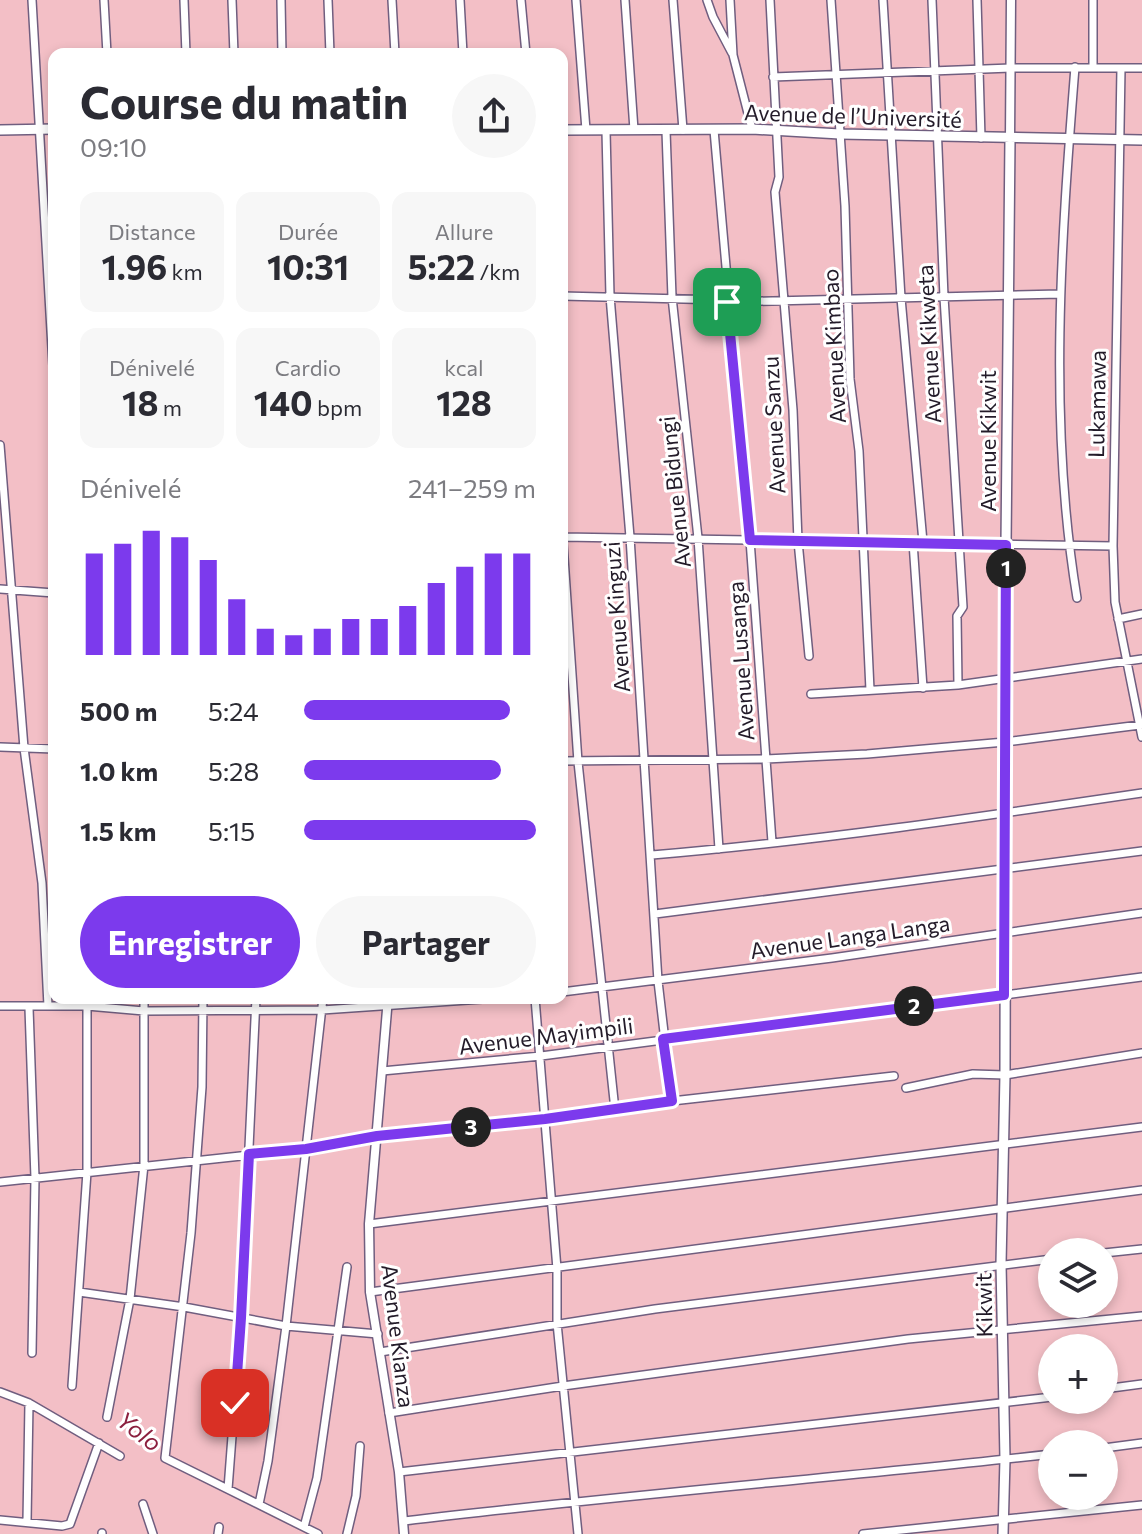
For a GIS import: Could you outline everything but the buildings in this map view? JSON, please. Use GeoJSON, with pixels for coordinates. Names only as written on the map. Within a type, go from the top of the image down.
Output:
{"type":"FeatureCollection","features":[{"type":"Feature","properties":{"kind":"main road"},"geometry":{"type":"LineString","coordinates":[[0,130],[48,129]]}},
{"type":"Feature","properties":{"kind":"main road","name":"Avenue de l’Université"},"geometry":{"type":"LineString","coordinates":[[568,130],[752,129],[939,137],[1142,140]]}},
{"type":"Feature","properties":{"kind":"main road","name":"Avenue Kikwit"},"geometry":{"type":"LineString","coordinates":[[1005,1075],[1010,138]]}},
{"type":"Feature","properties":{"kind":"main road","name":"Kikwit"},"geometry":{"type":"LineString","coordinates":[[1003,1534],[1005,1459],[1001,1264],[1005,1075]]}},
{"type":"Feature","properties":{"kind":"street"},"geometry":{"type":"LineString","coordinates":[[32,0],[48,281]]}},
{"type":"Feature","properties":{"kind":"street"},"geometry":{"type":"LineString","coordinates":[[104,0],[107,48]]}},
{"type":"Feature","properties":{"kind":"street"},"geometry":{"type":"LineString","coordinates":[[184,0],[186,48]]}},
{"type":"Feature","properties":{"kind":"street"},"geometry":{"type":"LineString","coordinates":[[232,0],[234,48]]}},
{"type":"Feature","properties":{"kind":"street"},"geometry":{"type":"LineString","coordinates":[[281,0],[282,48]]}},
{"type":"Feature","properties":{"kind":"street"},"geometry":{"type":"LineString","coordinates":[[328,0],[330,48]]}},
{"type":"Feature","properties":{"kind":"street"},"geometry":{"type":"LineString","coordinates":[[392,0],[395,48]]}},
{"type":"Feature","properties":{"kind":"street"},"geometry":{"type":"LineString","coordinates":[[460,0],[463,48]]}},
{"type":"Feature","properties":{"kind":"street"},"geometry":{"type":"LineString","coordinates":[[521,0],[525,48]]}},
{"type":"Feature","properties":{"kind":"street"},"geometry":{"type":"LineString","coordinates":[[576,0],[586,130]]}},
{"type":"Feature","properties":{"kind":"street"},"geometry":{"type":"LineString","coordinates":[[625,0],[634,130]]}},
{"type":"Feature","properties":{"kind":"street"},"geometry":{"type":"LineString","coordinates":[[673,0],[683,130]]}},
{"type":"Feature","properties":{"kind":"street"},"geometry":{"type":"LineString","coordinates":[[707,0],[733,55]]}},
{"type":"Feature","properties":{"kind":"street"},"geometry":{"type":"LineString","coordinates":[[730,0],[733,55],[752,129]]}},
{"type":"Feature","properties":{"kind":"street","name":"Avenue Sanzu"},"geometry":{"type":"LineString","coordinates":[[770,0],[777,187],[798,541],[809,656]]}},
{"type":"Feature","properties":{"kind":"street","name":"Avenue Kimbao"},"geometry":{"type":"LineString","coordinates":[[831,0],[849,300],[850,379],[859,451],[870,690]]}},
{"type":"Feature","properties":{"kind":"street"},"geometry":{"type":"LineString","coordinates":[[883,0],[901,298],[923,542]]}},
{"type":"Feature","properties":{"kind":"street","name":"Avenue Kikweta"},"geometry":{"type":"LineString","coordinates":[[932,0],[944,297],[963,607],[957,616],[958,685]]}},
{"type":"Feature","properties":{"kind":"street"},"geometry":{"type":"LineString","coordinates":[[977,0],[981,138]]}},
{"type":"Feature","properties":{"kind":"street","name":"Avenue Kikwit"},"geometry":{"type":"LineString","coordinates":[[1010,138],[1011,0]]}},
{"type":"Feature","properties":{"kind":"street"},"geometry":{"type":"LineString","coordinates":[[1093,0],[1093,67]]}},
{"type":"Feature","properties":{"kind":"street"},"geometry":{"type":"LineString","coordinates":[[1075,67],[1060,294],[1059,375],[1068,545],[1077,598]]}},
{"type":"Feature","properties":{"kind":"street"},"geometry":{"type":"LineString","coordinates":[[773,77],[1011,68],[1142,68]]}},
{"type":"Feature","properties":{"kind":"street","name":"Lukamawa"},"geometry":{"type":"LineString","coordinates":[[1121,68],[1113,546],[1118,619],[1142,737]]}},
{"type":"Feature","properties":{"kind":"street","name":"Avenue Lusanga"},"geometry":{"type":"LineString","coordinates":[[714,130],[750,540],[772,842]]}},
{"type":"Feature","properties":{"kind":"street","name":"Avenue Kinguzi"},"geometry":{"type":"LineString","coordinates":[[606,131],[610,296],[630,537],[658,981],[672,1101]]}},
{"type":"Feature","properties":{"kind":"street","name":"Avenue Bidungi"},"geometry":{"type":"LineString","coordinates":[[666,131],[672,297],[698,538],[719,849]]}},
{"type":"Feature","properties":{"kind":"street"},"geometry":{"type":"LineString","coordinates":[[568,296],[672,297],[727,302],[1060,294]]}},
{"type":"Feature","properties":{"kind":"street"},"geometry":{"type":"LineString","coordinates":[[0,445],[24,748],[42,883],[48,1006]]}},
{"type":"Feature","properties":{"kind":"street"},"geometry":{"type":"LineString","coordinates":[[568,537],[1113,546]]}},
{"type":"Feature","properties":{"kind":"street"},"geometry":{"type":"LineString","coordinates":[[913,542],[923,688]]}},
{"type":"Feature","properties":{"kind":"street"},"geometry":{"type":"LineString","coordinates":[[0,589],[48,592]]}},
{"type":"Feature","properties":{"kind":"street"},"geometry":{"type":"LineString","coordinates":[[1118,619],[1142,614]]}},
{"type":"Feature","properties":{"kind":"street"},"geometry":{"type":"LineString","coordinates":[[568,621],[578,762],[615,1110]]}},
{"type":"Feature","properties":{"kind":"street"},"geometry":{"type":"LineString","coordinates":[[811,694],[958,685],[1142,659]]}},
{"type":"Feature","properties":{"kind":"street"},"geometry":{"type":"LineString","coordinates":[[568,761],[766,759],[867,754],[1005,742],[1140,725]]}},
{"type":"Feature","properties":{"kind":"street"},"geometry":{"type":"LineString","coordinates":[[0,747],[48,749]]}},
{"type":"Feature","properties":{"kind":"street"},"geometry":{"type":"LineString","coordinates":[[652,855],[1005,813],[1142,793]]}},
{"type":"Feature","properties":{"kind":"street"},"geometry":{"type":"LineString","coordinates":[[655,914],[1142,851]]}},
{"type":"Feature","properties":{"kind":"street","name":"Avenue Langa Langa"},"geometry":{"type":"LineString","coordinates":[[568,991],[1142,913]]}},
{"type":"Feature","properties":{"kind":"street","name":"Avenue Mayimpili"},"geometry":{"type":"LineString","coordinates":[[382,1071],[541,1056],[1142,977]]}},
{"type":"Feature","properties":{"kind":"street"},"geometry":{"type":"LineString","coordinates":[[0,1006],[29,1008],[91,1004]]}},
{"type":"Feature","properties":{"kind":"street"},"geometry":{"type":"LineString","coordinates":[[106,1004],[144,1011],[322,1010],[365,1004]]}},
{"type":"Feature","properties":{"kind":"street"},"geometry":{"type":"LineString","coordinates":[[107,1417],[130,1299],[144,1165],[144,1004]]}},
{"type":"Feature","properties":{"kind":"street"},"geometry":{"type":"LineString","coordinates":[[203,1004],[197,1159],[184,1307],[165,1453],[168,1461],[318,1534]]}},
{"type":"Feature","properties":{"kind":"street"},"geometry":{"type":"LineString","coordinates":[[228,1489],[241,1318],[256,1004]]}},
{"type":"Feature","properties":{"kind":"street"},"geometry":{"type":"LineString","coordinates":[[259,1504],[268,1461],[286,1326],[322,1004]]}},
{"type":"Feature","properties":{"kind":"street","name":"Avenue Kianza"},"geometry":{"type":"LineString","coordinates":[[387,1004],[369,1224],[370,1292],[399,1472],[404,1534]]}},
{"type":"Feature","properties":{"kind":"street"},"geometry":{"type":"LineString","coordinates":[[536,1004],[557,1269],[557,1323],[578,1534]]}},
{"type":"Feature","properties":{"kind":"street"},"geometry":{"type":"LineString","coordinates":[[72,1386],[87,1172],[87,1006]]}},
{"type":"Feature","properties":{"kind":"street"},"geometry":{"type":"LineString","coordinates":[[29,1008],[35,1178],[32,1353]]}},
{"type":"Feature","properties":{"kind":"street"},"geometry":{"type":"LineString","coordinates":[[906,1088],[973,1074],[1005,1075],[1142,1053]]}},
{"type":"Feature","properties":{"kind":"street"},"geometry":{"type":"LineString","coordinates":[[0,1182],[306,1149],[377,1136],[545,1119],[894,1076]]}},
{"type":"Feature","properties":{"kind":"street"},"geometry":{"type":"LineString","coordinates":[[369,1224],[1142,1127]]}},
{"type":"Feature","properties":{"kind":"street"},"geometry":{"type":"LineString","coordinates":[[370,1292],[1142,1190]]}},
{"type":"Feature","properties":{"kind":"street"},"geometry":{"type":"LineString","coordinates":[[1118,1252],[1142,1249]]}},
{"type":"Feature","properties":{"kind":"street"},"geometry":{"type":"LineString","coordinates":[[380,1352],[557,1323],[1038,1260]]}},
{"type":"Feature","properties":{"kind":"street"},"geometry":{"type":"LineString","coordinates":[[304,1527],[317,1478],[347,1267]]}},
{"type":"Feature","properties":{"kind":"street"},"geometry":{"type":"LineString","coordinates":[[79,1292],[286,1326],[378,1334]]}},
{"type":"Feature","properties":{"kind":"street"},"geometry":{"type":"LineString","coordinates":[[389,1413],[908,1339],[1142,1316]]}},
{"type":"Feature","properties":{"kind":"street"},"geometry":{"type":"LineString","coordinates":[[1118,1387],[1142,1384]]}},
{"type":"Feature","properties":{"kind":"street"},"geometry":{"type":"LineString","coordinates":[[0,1392],[29,1403],[120,1456]]}},
{"type":"Feature","properties":{"kind":"street"},"geometry":{"type":"LineString","coordinates":[[399,1472],[1038,1399]]}},
{"type":"Feature","properties":{"kind":"street"},"geometry":{"type":"LineString","coordinates":[[27,1521],[29,1403]]}},
{"type":"Feature","properties":{"kind":"street"},"geometry":{"type":"LineString","coordinates":[[0,1520],[62,1526],[70,1524],[99,1443]]}},
{"type":"Feature","properties":{"kind":"street"},"geometry":{"type":"LineString","coordinates":[[1118,1446],[1142,1443]]}},
{"type":"Feature","properties":{"kind":"street"},"geometry":{"type":"LineString","coordinates":[[347,1534],[356,1496],[360,1446]]}},
{"type":"Feature","properties":{"kind":"street"},"geometry":{"type":"LineString","coordinates":[[404,1521],[1038,1455]]}},
{"type":"Feature","properties":{"kind":"street"},"geometry":{"type":"LineString","coordinates":[[143,1504],[153,1534]]}},
{"type":"Feature","properties":{"kind":"street"},"geometry":{"type":"LineString","coordinates":[[863,1534],[1142,1505]]}},
{"type":"Feature","properties":{"kind":"water","name":"Yolo"},"geometry":{"type":"Polygon","coordinates":[[[0,0],[1142,0],[1142,1534],[0,1534],[0,0]]]}},
{"type":"Feature","properties":{"kind":"route"},"geometry":{"type":"LineString","coordinates":[[235,1403],[249,1154],[672,1101],[663,1039],[1004,995],[1006,545],[750,540],[727,302]]}}]}
